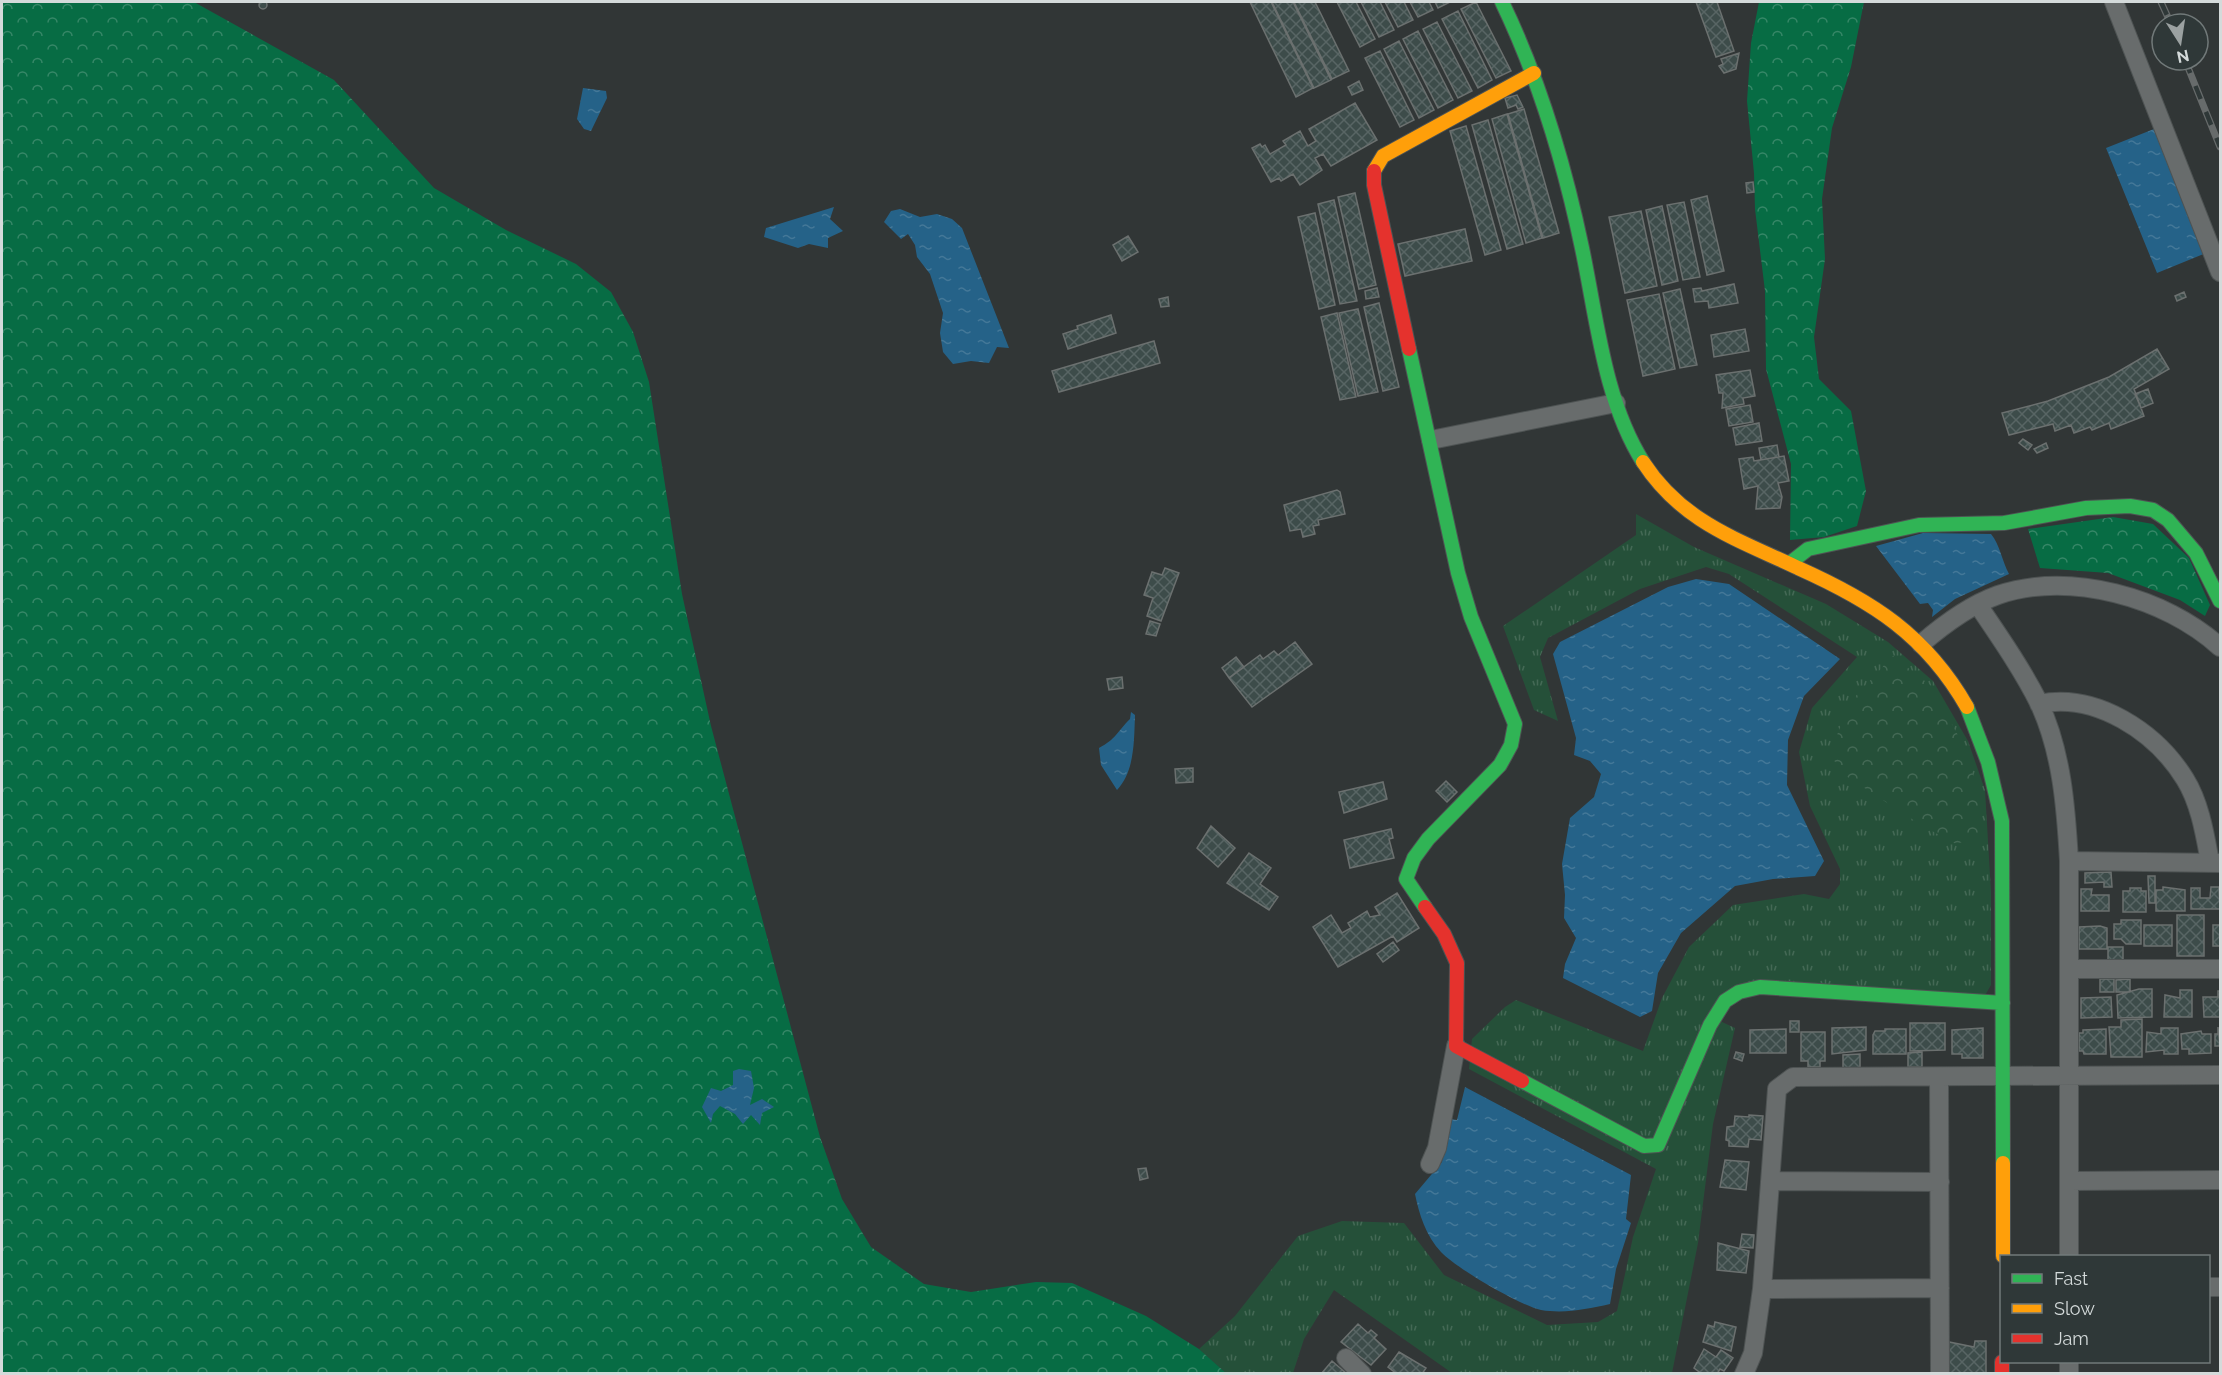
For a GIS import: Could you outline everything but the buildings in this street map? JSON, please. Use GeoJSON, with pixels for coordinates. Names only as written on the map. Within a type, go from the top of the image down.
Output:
{"type":"FeatureCollection","features":[{"type":"Feature","properties":{"kind":"street"},"geometry":{"type":"LineString","coordinates":[[1502,2],[1521,37],[1553,122],[1567,173],[1616,403],[1624,428],[1650,472],[1680,507],[1719,532],[1845,590],[1890,618],[1921,644],[1952,681],[1977,724],[1993,772],[2002,821],[2002,1255]]}},
{"type":"Feature","properties":{"kind":"street"},"geometry":{"type":"LineString","coordinates":[[2114,2],[2220,272]]}},
{"type":"Feature","properties":{"kind":"street"},"geometry":{"type":"LineString","coordinates":[[1430,1164],[1437,1148],[1456,1046],[1457,963],[1444,934],[1406,879],[1408,868],[1437,830],[1487,780],[1508,754],[1515,724],[1503,686],[1471,618],[1458,573],[1374,185],[1374,171],[1383,156],[1534,73]]}},
{"type":"Feature","properties":{"kind":"street"},"geometry":{"type":"LineString","coordinates":[[1431,440],[1616,403]]}},
{"type":"Feature","properties":{"kind":"street"},"geometry":{"type":"LineString","coordinates":[[1790,563],[1808,549],[1919,525],[2004,523],[2086,508],[2130,506],[2153,510],[2168,520],[2196,553],[2220,601]]}},
{"type":"Feature","properties":{"kind":"street"},"geometry":{"type":"LineString","coordinates":[[1921,644],[1940,629],[1998,595],[2043,586],[2081,588],[2130,597],[2169,614],[2220,647]]}},
{"type":"Feature","properties":{"kind":"street"},"geometry":{"type":"LineString","coordinates":[[1978,605],[2039,704],[2054,749],[2065,796],[2069,861],[2069,1255]]}},
{"type":"Feature","properties":{"kind":"street"},"geometry":{"type":"LineString","coordinates":[[2039,704],[2056,700],[2090,705],[2130,723],[2163,752],[2186,780],[2215,862],[2069,861]]}},
{"type":"Feature","properties":{"kind":"street"},"geometry":{"type":"LineString","coordinates":[[2069,969],[2220,969]]}},
{"type":"Feature","properties":{"kind":"street"},"geometry":{"type":"LineString","coordinates":[[1456,1046],[1644,1146],[1658,1145],[1710,1025],[1725,1001],[1739,992],[1760,987],[2003,1003]]}},
{"type":"Feature","properties":{"kind":"street"},"geometry":{"type":"LineString","coordinates":[[1744,1374],[1753,1353],[1762,1289],[1777,1089],[1793,1077],[2220,1075]]}},
{"type":"Feature","properties":{"kind":"street"},"geometry":{"type":"LineString","coordinates":[[1939,1078],[1940,1374]]}},
{"type":"Feature","properties":{"kind":"street"},"geometry":{"type":"LineString","coordinates":[[2069,1181],[2220,1180]]}},
{"type":"Feature","properties":{"kind":"street"},"geometry":{"type":"LineString","coordinates":[[1770,1181],[1940,1182]]}},
{"type":"Feature","properties":{"kind":"street"},"geometry":{"type":"LineString","coordinates":[[1762,1289],[1940,1288]]}},
{"type":"Feature","properties":{"kind":"street"},"geometry":{"type":"LineString","coordinates":[[1346,1358],[1362,1374]]}},
{"type":"Feature","properties":{"kind":"green space"},"geometry":{"type":"Polygon","coordinates":[[[2,2],[194,2],[334,80],[434,188],[506,230],[576,264],[611,292],[633,332],[649,382],[682,594],[711,726],[820,1137],[842,1199],[871,1247],[924,1284],[971,1292],[1036,1282],[1072,1283],[1146,1316],[1199,1349],[1226,1373],[2,1374],[2,2]]]}},
{"type":"Feature","properties":{"kind":"green space"},"geometry":{"type":"Polygon","coordinates":[[[1759,2],[1864,2],[1851,67],[1832,128],[1822,199],[1825,259],[1814,337],[1819,379],[1851,411],[1866,491],[1857,526],[1824,537],[1790,540],[1791,464],[1766,369],[1765,291],[1755,209],[1747,101],[1751,43],[1759,2]]]}},
{"type":"Feature","properties":{"kind":"green space"},"geometry":{"type":"Polygon","coordinates":[[[1636,514],[1694,547],[1826,604],[1888,642],[1933,681],[1968,741],[1985,790],[1991,892],[1991,985],[1984,997],[1755,982],[1709,1016],[1735,1028],[1713,1124],[1698,1243],[1672,1373],[1452,1373],[1334,1290],[1304,1339],[1293,1373],[1226,1373],[1199,1349],[1235,1316],[1298,1236],[1342,1221],[1404,1223],[1444,1275],[1547,1325],[1598,1322],[1617,1311],[1633,1237],[1656,1169],[1469,1069],[1472,1039],[1505,1007],[1516,1000],[1643,1051],[1662,998],[1689,947],[1733,905],[1804,894],[1829,899],[1840,884],[1840,869],[1810,806],[1799,752],[1812,708],[1857,657],[1729,574],[1706,567],[1640,589],[1548,638],[1540,657],[1558,721],[1534,710],[1503,626],[1636,535],[1636,514]]]}},
{"type":"Feature","properties":{"kind":"green space"},"geometry":{"type":"Polygon","coordinates":[[[2113,517],[2153,524],[2189,558],[2210,605],[2205,616],[2180,600],[2108,573],[2040,568],[2028,529],[2113,517]]]}},
{"type":"Feature","properties":{"kind":"green space"},"geometry":{"type":"Polygon","coordinates":[[[1893,656],[1930,685],[1964,746],[1979,795],[1979,837],[1956,844],[1921,825],[1840,772],[1830,752],[1851,701],[1893,656]]]}},
{"type":"Feature","properties":{"kind":"water"},"geometry":{"type":"Polygon","coordinates":[[[583,88],[606,91],[607,98],[591,131],[584,129],[577,119],[583,88]]]}},
{"type":"Feature","properties":{"kind":"water"},"geometry":{"type":"Polygon","coordinates":[[[2154,129],[2206,253],[2157,273],[2106,148],[2154,129]]]}},
{"type":"Feature","properties":{"kind":"water"},"geometry":{"type":"Polygon","coordinates":[[[834,207],[830,219],[843,231],[828,238],[828,248],[809,244],[798,248],[764,237],[766,228],[834,207]]]}},
{"type":"Feature","properties":{"kind":"water"},"geometry":{"type":"Polygon","coordinates":[[[900,209],[920,217],[937,214],[952,219],[962,228],[1009,348],[997,347],[989,363],[971,361],[953,364],[943,352],[940,333],[943,313],[930,274],[917,257],[915,245],[908,234],[901,239],[884,222],[891,211],[900,209]]]}},
{"type":"Feature","properties":{"kind":"water"},"geometry":{"type":"Polygon","coordinates":[[[1923,533],[1991,534],[2009,574],[1955,599],[1932,617],[1933,610],[1928,603],[1920,604],[1876,546],[1923,533]]]}},
{"type":"Feature","properties":{"kind":"water"},"geometry":{"type":"Polygon","coordinates":[[[1696,579],[1729,584],[1840,659],[1804,696],[1788,740],[1787,785],[1824,861],[1815,876],[1773,879],[1735,886],[1681,933],[1658,973],[1652,1011],[1640,1017],[1563,978],[1565,964],[1576,938],[1564,918],[1565,895],[1562,864],[1570,818],[1594,797],[1601,774],[1590,761],[1574,755],[1576,738],[1553,654],[1560,642],[1668,587],[1696,579]]]}},
{"type":"Feature","properties":{"kind":"water"},"geometry":{"type":"Polygon","coordinates":[[[1131,712],[1135,715],[1132,755],[1127,774],[1117,790],[1101,765],[1099,748],[1116,735],[1130,719],[1131,712]]]}},
{"type":"Feature","properties":{"kind":"water"},"geometry":{"type":"Polygon","coordinates":[[[739,1069],[751,1071],[754,1088],[750,1105],[762,1099],[774,1107],[762,1113],[760,1125],[751,1115],[743,1124],[735,1114],[720,1106],[713,1114],[711,1123],[702,1107],[711,1088],[721,1091],[733,1085],[733,1071],[739,1069]]]}},
{"type":"Feature","properties":{"kind":"water"},"geometry":{"type":"Polygon","coordinates":[[[1465,1087],[1631,1175],[1626,1219],[1631,1223],[1616,1269],[1610,1304],[1567,1311],[1541,1310],[1531,1307],[1473,1276],[1441,1252],[1431,1239],[1421,1217],[1415,1194],[1442,1162],[1449,1119],[1457,1120],[1465,1087]]]}},
{"type":"Feature","properties":{"kind":"railway"},"geometry":{"type":"LineString","coordinates":[[2161,2],[2166,12]]}},
{"type":"Feature","properties":{"kind":"railway"},"geometry":{"type":"LineString","coordinates":[[2190,72],[2220,147]]}},
{"type":"Feature","properties":{"kind":"traffic: fast"},"geometry":{"type":"LineString","coordinates":[[1502,2],[1516,32],[1550,122],[1575,216],[1611,386],[1619,412],[1643,462]]}},
{"type":"Feature","properties":{"kind":"traffic: fast"},"geometry":{"type":"LineString","coordinates":[[1409,349],[1458,573],[1471,617],[1515,724],[1511,745],[1500,765],[1428,839],[1414,858],[1406,879],[1425,907]]}},
{"type":"Feature","properties":{"kind":"traffic: fast"},"geometry":{"type":"LineString","coordinates":[[1790,563],[1808,549],[1919,525],[2004,523],[2086,508],[2130,506],[2153,510],[2168,520],[2196,553],[2220,601]]}},
{"type":"Feature","properties":{"kind":"traffic: fast"},"geometry":{"type":"LineString","coordinates":[[1967,707],[1988,762],[2002,821],[2003,1163]]}},
{"type":"Feature","properties":{"kind":"traffic: fast"},"geometry":{"type":"LineString","coordinates":[[1522,1081],[1644,1146],[1658,1145],[1710,1025],[1725,1001],[1739,992],[1760,987],[2003,1003]]}},
{"type":"Feature","properties":{"kind":"traffic: slow"},"geometry":{"type":"LineString","coordinates":[[1374,171],[1383,156],[1534,73]]}},
{"type":"Feature","properties":{"kind":"traffic: slow"},"geometry":{"type":"LineString","coordinates":[[1643,462],[1658,483],[1675,500],[1712,527],[1825,580],[1873,607],[1895,623],[1934,660],[1967,707]]}},
{"type":"Feature","properties":{"kind":"traffic: slow"},"geometry":{"type":"LineString","coordinates":[[2003,1163],[2003,1255]]}},
{"type":"Feature","properties":{"kind":"traffic: jam"},"geometry":{"type":"LineString","coordinates":[[1374,171],[1374,185],[1409,349]]}},
{"type":"Feature","properties":{"kind":"traffic: jam"},"geometry":{"type":"LineString","coordinates":[[1425,907],[1444,934],[1457,963],[1456,1046],[1522,1081]]}},
{"type":"Feature","properties":{"kind":"traffic: jam"},"geometry":{"type":"LineString","coordinates":[[2002,1363],[2002,1374]]}}]}
